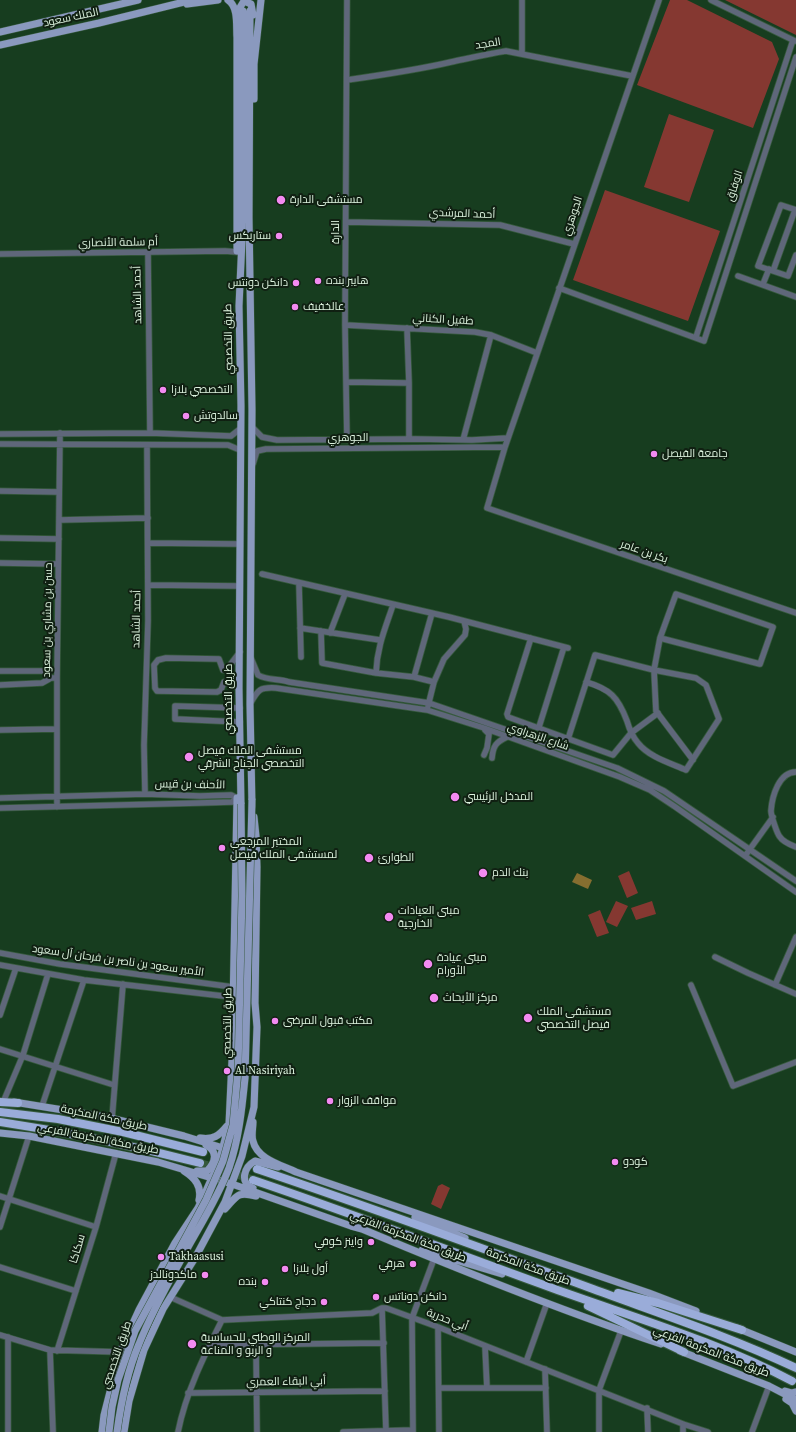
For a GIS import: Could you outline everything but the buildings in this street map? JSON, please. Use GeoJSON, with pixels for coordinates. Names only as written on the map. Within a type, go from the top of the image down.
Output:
{"type":"FeatureCollection","features":[{"type":"Feature","properties":{"kind":"highway"},"geometry":{"type":"LineString","coordinates":[[1,1101],[18,1103]]}},
{"type":"Feature","properties":{"kind":"highway","name":"طريق مكة المكرمة"},"geometry":{"type":"LineString","coordinates":[[0,1112],[58,1119],[123,1132],[203,1152]]}},
{"type":"Feature","properties":{"kind":"highway","name":"طريق مكة المكرمة"},"geometry":{"type":"LineString","coordinates":[[0,1122],[52,1130],[158,1152],[200,1163]]}},
{"type":"Feature","properties":{"kind":"highway","name":"طريق مكة المكرمة"},"geometry":{"type":"LineString","coordinates":[[257,1169],[571,1280],[736,1342],[796,1368]]}},
{"type":"Feature","properties":{"kind":"highway","name":"طريق مكة المكرمة"},"geometry":{"type":"LineString","coordinates":[[253,1180],[346,1212],[725,1350],[792,1381]]}},
{"type":"Feature","properties":{"kind":"highway"},"geometry":{"type":"LineString","coordinates":[[571,1280],[658,1303],[742,1330]]}},
{"type":"Feature","properties":{"kind":"highway"},"geometry":{"type":"LineString","coordinates":[[552,1288],[684,1352]]}},
{"type":"Feature","properties":{"kind":"main road","name":"الملك سعود"},"geometry":{"type":"LineString","coordinates":[[0,32],[138,0]]}},
{"type":"Feature","properties":{"kind":"main road","name":"الملك سعود"},"geometry":{"type":"LineString","coordinates":[[0,45],[192,0]]}},
{"type":"Feature","properties":{"kind":"main road"},"geometry":{"type":"LineString","coordinates":[[170,5],[198,4],[218,0]]}},
{"type":"Feature","properties":{"kind":"main road"},"geometry":{"type":"LineString","coordinates":[[228,0],[232,2],[234,8],[237,38]]}},
{"type":"Feature","properties":{"kind":"main road"},"geometry":{"type":"LineString","coordinates":[[239,0],[237,6],[237,252],[239,306]]}},
{"type":"Feature","properties":{"kind":"main road"},"geometry":{"type":"LineString","coordinates":[[254,64],[257,9],[255,0]]}},
{"type":"Feature","properties":{"kind":"main road"},"geometry":{"type":"LineString","coordinates":[[254,64],[261,0]]}},
{"type":"Feature","properties":{"kind":"main road"},"geometry":{"type":"LineString","coordinates":[[237,38],[239,9],[244,1],[249,2],[253,11],[254,64],[253,202],[249,217]]}},
{"type":"Feature","properties":{"kind":"main road","name":"طريق التخصصي"},"geometry":{"type":"LineString","coordinates":[[108,1432],[118,1380],[135,1331],[206,1200],[223,1161],[233,1125],[238,1063],[242,896],[239,801],[239,306],[242,240],[246,11],[252,427],[250,704],[252,800],[243,1106],[235,1148],[216,1197],[151,1318],[139,1344],[131,1365],[121,1405],[117,1432]]}},
{"type":"Feature","properties":{"kind":"main road"},"geometry":{"type":"LineString","coordinates":[[124,1432],[129,1401],[144,1350],[170,1297],[194,1258],[225,1202],[242,1156],[254,1107],[257,1027],[257,868],[256,836],[252,800]]}},
{"type":"Feature","properties":{"kind":"main road"},"geometry":{"type":"LineString","coordinates":[[102,1432],[104,1415],[120,1352],[139,1310],[175,1243],[198,1208],[212,1178],[223,1148],[229,1124],[239,801]]}},
{"type":"Feature","properties":{"kind":"main road","name":"طريق مكة المكرمة الفرعي"},"geometry":{"type":"LineString","coordinates":[[18,1103],[112,1119],[184,1136]]}},
{"type":"Feature","properties":{"kind":"main road"},"geometry":{"type":"LineString","coordinates":[[229,1124],[232,1129],[236,1131],[243,1130],[254,1107]]}},
{"type":"Feature","properties":{"kind":"main road","name":"طريق مكة المكرمة الفرعي"},"geometry":{"type":"LineString","coordinates":[[254,1107],[252,1141],[256,1149],[264,1157],[296,1172],[649,1293],[742,1330]]}},
{"type":"Feature","properties":{"kind":"main road"},"geometry":{"type":"LineString","coordinates":[[184,1136],[207,1139],[216,1138],[229,1124]]}},
{"type":"Feature","properties":{"kind":"main road","name":"طريق مكة المكرمة الفرعي"},"geometry":{"type":"LineString","coordinates":[[0,1132],[29,1136],[158,1162],[232,1184],[362,1229],[547,1303],[621,1331],[684,1352],[769,1386],[796,1400]]}},
{"type":"Feature","properties":{"kind":"main road"},"geometry":{"type":"LineString","coordinates":[[184,1136],[223,1148],[230,1156],[233,1163],[232,1184]]}},
{"type":"Feature","properties":{"kind":"main road"},"geometry":{"type":"LineString","coordinates":[[177,1167],[197,1171],[207,1171],[212,1166],[215,1157],[213,1150],[210,1147],[184,1136]]}},
{"type":"Feature","properties":{"kind":"main road"},"geometry":{"type":"LineString","coordinates":[[282,1201],[271,1194],[248,1186],[245,1181],[246,1169],[255,1161],[296,1172]]}},
{"type":"Feature","properties":{"kind":"main road"},"geometry":{"type":"LineString","coordinates":[[177,1167],[190,1175],[199,1186],[200,1197],[198,1208]]}},
{"type":"Feature","properties":{"kind":"main road"},"geometry":{"type":"LineString","coordinates":[[218,1215],[234,1198],[240,1194],[282,1201]]}},
{"type":"Feature","properties":{"kind":"main road"},"geometry":{"type":"LineString","coordinates":[[364,1195],[522,1263]]}},
{"type":"Feature","properties":{"kind":"main road"},"geometry":{"type":"LineString","coordinates":[[362,1229],[442,1256],[552,1288]]}},
{"type":"Feature","properties":{"kind":"main road"},"geometry":{"type":"LineString","coordinates":[[742,1330],[796,1350]]}},
{"type":"Feature","properties":{"kind":"main road"},"geometry":{"type":"LineString","coordinates":[[742,1330],[796,1355]]}},
{"type":"Feature","properties":{"kind":"main road"},"geometry":{"type":"LineString","coordinates":[[769,1386],[792,1393],[796,1392]]}},
{"type":"Feature","properties":{"kind":"main road"},"geometry":{"type":"LineString","coordinates":[[769,1386],[792,1404],[796,1411]]}},
{"type":"Feature","properties":{"kind":"street","name":"الدارة"},"geometry":{"type":"LineString","coordinates":[[347,0],[345,325],[347,440]]}},
{"type":"Feature","properties":{"kind":"street"},"geometry":{"type":"LineString","coordinates":[[522,0],[522,54]]}},
{"type":"Feature","properties":{"kind":"street","name":"الجوهري"},"geometry":{"type":"LineString","coordinates":[[487,508],[505,446],[659,0]]}},
{"type":"Feature","properties":{"kind":"street"},"geometry":{"type":"LineString","coordinates":[[711,0],[795,41]]}},
{"type":"Feature","properties":{"kind":"street","name":"الوفاق"},"geometry":{"type":"LineString","coordinates":[[696,337],[795,41]]}},
{"type":"Feature","properties":{"kind":"street","name":"المجد"},"geometry":{"type":"LineString","coordinates":[[347,80],[506,51],[632,76]]}},
{"type":"Feature","properties":{"kind":"street","name":"الوفاق"},"geometry":{"type":"LineString","coordinates":[[559,288],[704,340],[796,57]]}},
{"type":"Feature","properties":{"kind":"street"},"geometry":{"type":"LineString","coordinates":[[763,284],[771,270],[796,210],[781,205],[758,266],[771,270],[788,276],[796,255]]}},
{"type":"Feature","properties":{"kind":"street","name":"أحمد المرشدي"},"geometry":{"type":"LineString","coordinates":[[346,222],[500,225],[574,244]]}},
{"type":"Feature","properties":{"kind":"street","name":"أم سلمة الأنصاري"},"geometry":{"type":"LineString","coordinates":[[0,254],[237,252]]}},
{"type":"Feature","properties":{"kind":"street","name":"أحمد الشاهد"},"geometry":{"type":"LineString","coordinates":[[148,253],[150,432]]}},
{"type":"Feature","properties":{"kind":"street"},"geometry":{"type":"LineString","coordinates":[[738,276],[795,294]]}},
{"type":"Feature","properties":{"kind":"street","name":"طفيل الكناني"},"geometry":{"type":"LineString","coordinates":[[345,325],[475,332],[491,335],[537,353]]}},
{"type":"Feature","properties":{"kind":"street"},"geometry":{"type":"LineString","coordinates":[[407,328],[409,439]]}},
{"type":"Feature","properties":{"kind":"street"},"geometry":{"type":"LineString","coordinates":[[463,440],[491,335]]}},
{"type":"Feature","properties":{"kind":"street"},"geometry":{"type":"LineString","coordinates":[[347,382],[409,383]]}},
{"type":"Feature","properties":{"kind":"street","name":"الجوهري"},"geometry":{"type":"LineString","coordinates":[[252,427],[262,437],[276,440],[463,440],[508,438]]}},
{"type":"Feature","properties":{"kind":"street"},"geometry":{"type":"LineString","coordinates":[[0,434],[150,432],[231,436],[240,429]]}},
{"type":"Feature","properties":{"kind":"street","name":"حسن بن مشاري بن سعود"},"geometry":{"type":"LineString","coordinates":[[58,807],[57,729],[54,678],[58,564],[60,433]]}},
{"type":"Feature","properties":{"kind":"street"},"geometry":{"type":"LineString","coordinates":[[0,444],[228,445],[240,450]]}},
{"type":"Feature","properties":{"kind":"street","name":"أحمد الشاهد"},"geometry":{"type":"LineString","coordinates":[[145,794],[144,745],[148,585],[147,445]]}},
{"type":"Feature","properties":{"kind":"street","name":"الجوهري"},"geometry":{"type":"LineString","coordinates":[[252,468],[257,451],[266,448],[505,446]]}},
{"type":"Feature","properties":{"kind":"street"},"geometry":{"type":"LineString","coordinates":[[0,491],[59,492]]}},
{"type":"Feature","properties":{"kind":"street","name":"بكر بن عامر"},"geometry":{"type":"LineString","coordinates":[[487,508],[796,613]]}},
{"type":"Feature","properties":{"kind":"street"},"geometry":{"type":"LineString","coordinates":[[59,520],[148,518]]}},
{"type":"Feature","properties":{"kind":"street"},"geometry":{"type":"LineString","coordinates":[[0,538],[58,540]]}},
{"type":"Feature","properties":{"kind":"street"},"geometry":{"type":"LineString","coordinates":[[148,543],[240,544]]}},
{"type":"Feature","properties":{"kind":"street"},"geometry":{"type":"LineString","coordinates":[[0,563],[58,564]]}},
{"type":"Feature","properties":{"kind":"street"},"geometry":{"type":"LineString","coordinates":[[262,574],[299,584],[432,613],[566,648],[539,727]]}},
{"type":"Feature","properties":{"kind":"street"},"geometry":{"type":"LineString","coordinates":[[299,584],[301,657]]}},
{"type":"Feature","properties":{"kind":"street"},"geometry":{"type":"LineString","coordinates":[[148,585],[239,586]]}},
{"type":"Feature","properties":{"kind":"street"},"geometry":{"type":"LineString","coordinates":[[330,633],[344,594]]}},
{"type":"Feature","properties":{"kind":"street"},"geometry":{"type":"LineString","coordinates":[[660,638],[760,664],[774,627],[676,594],[660,638],[654,670],[655,702],[656,711],[693,760]]}},
{"type":"Feature","properties":{"kind":"street"},"geometry":{"type":"LineString","coordinates":[[376,673],[380,640],[393,605]]}},
{"type":"Feature","properties":{"kind":"street"},"geometry":{"type":"LineString","coordinates":[[414,677],[432,613]]}},
{"type":"Feature","properties":{"kind":"street"},"geometry":{"type":"LineString","coordinates":[[427,710],[434,682],[444,659],[466,635],[464,621]]}},
{"type":"Feature","properties":{"kind":"street"},"geometry":{"type":"LineString","coordinates":[[300,628],[380,640]]}},
{"type":"Feature","properties":{"kind":"street"},"geometry":{"type":"LineString","coordinates":[[321,631],[322,663],[376,673],[414,677],[434,682]]}},
{"type":"Feature","properties":{"kind":"street"},"geometry":{"type":"LineString","coordinates":[[531,638],[507,714],[508,717],[613,755],[631,733],[658,713]]}},
{"type":"Feature","properties":{"kind":"street"},"geometry":{"type":"LineString","coordinates":[[239,688],[224,682],[220,690],[217,692],[157,691],[155,688],[154,665],[158,660],[166,658],[220,659],[223,670],[227,669],[240,652]]}},
{"type":"Feature","properties":{"kind":"street"},"geometry":{"type":"LineString","coordinates":[[568,739],[586,682],[595,655],[654,670],[696,678],[706,685],[719,719],[686,770],[662,760],[645,750],[631,733],[622,710],[613,695],[599,686],[586,682]]}},
{"type":"Feature","properties":{"kind":"street"},"geometry":{"type":"LineString","coordinates":[[251,658],[258,675],[268,679],[284,680],[429,703],[580,754],[636,776],[664,791],[796,881]]}},
{"type":"Feature","properties":{"kind":"street"},"geometry":{"type":"LineString","coordinates":[[0,671],[46,671],[54,678],[42,683],[0,685]]}},
{"type":"Feature","properties":{"kind":"street"},"geometry":{"type":"LineString","coordinates":[[288,690],[290,682]]}},
{"type":"Feature","properties":{"kind":"street","name":"شارع الزهراوي"},"geometry":{"type":"LineString","coordinates":[[250,704],[257,692],[266,687],[427,710],[484,728],[607,772],[650,790],[796,892]]}},
{"type":"Feature","properties":{"kind":"street"},"geometry":{"type":"LineString","coordinates":[[240,708],[175,706],[174,709],[175,719],[240,722]]}},
{"type":"Feature","properties":{"kind":"street"},"geometry":{"type":"LineString","coordinates":[[484,728],[489,734],[487,748],[484,755]]}},
{"type":"Feature","properties":{"kind":"street"},"geometry":{"type":"LineString","coordinates":[[0,730],[57,729]]}},
{"type":"Feature","properties":{"kind":"street"},"geometry":{"type":"LineString","coordinates":[[492,758],[493,748],[496,744],[507,737]]}},
{"type":"Feature","properties":{"kind":"street"},"geometry":{"type":"LineString","coordinates":[[796,772],[792,772],[785,777],[777,786],[774,792],[771,812],[780,837],[796,847]]}},
{"type":"Feature","properties":{"kind":"street","name":"الأحنف بن قيس"},"geometry":{"type":"LineString","coordinates":[[0,798],[145,794],[200,796],[231,795],[239,801]]}},
{"type":"Feature","properties":{"kind":"street","name":"الأحنف بن قيس"},"geometry":{"type":"LineString","coordinates":[[0,808],[239,801]]}},
{"type":"Feature","properties":{"kind":"street"},"geometry":{"type":"LineString","coordinates":[[745,856],[773,817]]}},
{"type":"Feature","properties":{"kind":"street"},"geometry":{"type":"LineString","coordinates":[[775,985],[796,937]]}},
{"type":"Feature","properties":{"kind":"street","name":"الأمير سعود بن ناصر بن فرحان آل سعود"},"geometry":{"type":"LineString","coordinates":[[0,953],[60,964],[233,987]]}},
{"type":"Feature","properties":{"kind":"street"},"geometry":{"type":"LineString","coordinates":[[715,957],[796,994]]}},
{"type":"Feature","properties":{"kind":"street","name":"الأمير سعود بن ناصر بن فرحان آل سعود"},"geometry":{"type":"LineString","coordinates":[[0,965],[84,980],[232,996]]}},
{"type":"Feature","properties":{"kind":"street"},"geometry":{"type":"LineString","coordinates":[[0,1015],[16,968]]}},
{"type":"Feature","properties":{"kind":"street"},"geometry":{"type":"LineString","coordinates":[[1,1101],[23,1055],[48,974]]}},
{"type":"Feature","properties":{"kind":"street"},"geometry":{"type":"LineString","coordinates":[[42,1106],[84,980]]}},
{"type":"Feature","properties":{"kind":"street"},"geometry":{"type":"LineString","coordinates":[[112,1119],[124,984]]}},
{"type":"Feature","properties":{"kind":"street"},"geometry":{"type":"LineString","coordinates":[[691,985],[733,1086],[796,1062]]}},
{"type":"Feature","properties":{"kind":"street"},"geometry":{"type":"LineString","coordinates":[[0,1049],[23,1055],[114,1086]]}},
{"type":"Feature","properties":{"kind":"street"},"geometry":{"type":"LineString","coordinates":[[0,1227],[29,1136]]}},
{"type":"Feature","properties":{"kind":"street","name":"سكاكا"},"geometry":{"type":"LineString","coordinates":[[57,1351],[96,1227],[116,1153]]}},
{"type":"Feature","properties":{"kind":"street"},"geometry":{"type":"LineString","coordinates":[[0,1196],[96,1227]]}},
{"type":"Feature","properties":{"kind":"street"},"geometry":{"type":"LineString","coordinates":[[343,1432],[413,1431],[412,1318],[434,1259]]}},
{"type":"Feature","properties":{"kind":"street"},"geometry":{"type":"LineString","coordinates":[[0,1267],[76,1291]]}},
{"type":"Feature","properties":{"kind":"street"},"geometry":{"type":"LineString","coordinates":[[170,1297],[222,1320],[372,1313],[382,1308],[386,1431]]}},
{"type":"Feature","properties":{"kind":"street"},"geometry":{"type":"LineString","coordinates":[[526,1362],[547,1303]]}},
{"type":"Feature","properties":{"kind":"street","name":"أبي حدرية"},"geometry":{"type":"LineString","coordinates":[[382,1308],[386,1308],[438,1326],[485,1346],[708,1432]]}},
{"type":"Feature","properties":{"kind":"street"},"geometry":{"type":"LineString","coordinates":[[178,1432],[188,1393],[199,1366],[222,1320]]}},
{"type":"Feature","properties":{"kind":"street"},"geometry":{"type":"LineString","coordinates":[[438,1326],[439,1432]]}},
{"type":"Feature","properties":{"kind":"street"},"geometry":{"type":"LineString","coordinates":[[599,1432],[599,1390],[621,1331]]}},
{"type":"Feature","properties":{"kind":"street"},"geometry":{"type":"LineString","coordinates":[[0,1335],[57,1351],[120,1352]]}},
{"type":"Feature","properties":{"kind":"street"},"geometry":{"type":"LineString","coordinates":[[8,1337],[8,1432]]}},
{"type":"Feature","properties":{"kind":"street"},"geometry":{"type":"LineString","coordinates":[[209,1345],[384,1343]]}},
{"type":"Feature","properties":{"kind":"street"},"geometry":{"type":"LineString","coordinates":[[256,1345],[257,1432]]}},
{"type":"Feature","properties":{"kind":"street"},"geometry":{"type":"LineString","coordinates":[[485,1346],[487,1388]]}},
{"type":"Feature","properties":{"kind":"street"},"geometry":{"type":"LineString","coordinates":[[50,1350],[53,1432]]}},
{"type":"Feature","properties":{"kind":"street"},"geometry":{"type":"LineString","coordinates":[[545,1369],[547,1432]]}},
{"type":"Feature","properties":{"kind":"street"},"geometry":{"type":"LineString","coordinates":[[752,1432],[769,1386]]}},
{"type":"Feature","properties":{"kind":"street"},"geometry":{"type":"LineString","coordinates":[[439,1388],[546,1388]]}},
{"type":"Feature","properties":{"kind":"street","name":"أبي البقاء العمري"},"geometry":{"type":"LineString","coordinates":[[188,1393],[385,1391]]}},
{"type":"Feature","properties":{"kind":"street"},"geometry":{"type":"LineString","coordinates":[[647,1408],[648,1432]]}},
{"type":"Feature","properties":{"kind":"street"},"geometry":{"type":"LineString","coordinates":[[683,1432],[684,1424]]}},
{"type":"Feature","properties":{"kind":"shaded area"},"geometry":{"type":"Polygon","coordinates":[[[670,0],[687,0],[772,42],[779,59],[753,128],[637,85],[670,0]]]}},
{"type":"Feature","properties":{"kind":"shaded area"},"geometry":{"type":"Polygon","coordinates":[[[725,0],[796,0],[796,35],[725,0]]]}},
{"type":"Feature","properties":{"kind":"shaded area"},"geometry":{"type":"Polygon","coordinates":[[[669,114],[714,130],[689,202],[644,187],[669,114]]]}},
{"type":"Feature","properties":{"kind":"shaded area"},"geometry":{"type":"Polygon","coordinates":[[[605,190],[720,231],[688,321],[573,280],[605,190]]]}},
{"type":"Feature","properties":{"kind":"shaded area"},"geometry":{"type":"Polygon","coordinates":[[[629,871],[638,893],[627,898],[618,876],[629,871]]]}},
{"type":"Feature","properties":{"kind":"shaded area"},"geometry":{"type":"Polygon","coordinates":[[[577,873],[592,880],[588,889],[572,882],[577,873]]]}},
{"type":"Feature","properties":{"kind":"shaded area"},"geometry":{"type":"Polygon","coordinates":[[[616,901],[628,906],[617,927],[606,922],[616,901]]]}},
{"type":"Feature","properties":{"kind":"shaded area"},"geometry":{"type":"Polygon","coordinates":[[[652,901],[656,914],[636,920],[631,908],[652,901]]]}},
{"type":"Feature","properties":{"kind":"shaded area"},"geometry":{"type":"Polygon","coordinates":[[[600,910],[609,933],[597,937],[588,915],[600,910]]]}},
{"type":"Feature","properties":{"kind":"shaded area"},"geometry":{"type":"Polygon","coordinates":[[[442,1184],[450,1188],[441,1209],[431,1204],[438,1186],[442,1184]]]}},
{"type":"Feature","properties":{"kind":"tunnel"},"geometry":{"type":"LineString","coordinates":[[200,1163],[251,1179]]}},
{"type":"Feature","properties":{"kind":"place","name":"مستشفى الدارة"},"geometry":{"type":"Point","coordinates":[281,200]}},
{"type":"Feature","properties":{"kind":"place","name":"ستاربكس"},"geometry":{"type":"Point","coordinates":[279,236]}},
{"type":"Feature","properties":{"kind":"place","name":"هايبر بنده"},"geometry":{"type":"Point","coordinates":[318,281]}},
{"type":"Feature","properties":{"kind":"place","name":"دانكن دونتس"},"geometry":{"type":"Point","coordinates":[296,283]}},
{"type":"Feature","properties":{"kind":"place","name":"عالخفيف"},"geometry":{"type":"Point","coordinates":[295,307]}},
{"type":"Feature","properties":{"kind":"place","name":"التخصصي بلازا"},"geometry":{"type":"Point","coordinates":[163,390]}},
{"type":"Feature","properties":{"kind":"place","name":"سالدوتش"},"geometry":{"type":"Point","coordinates":[186,416]}},
{"type":"Feature","properties":{"kind":"place","name":"جامعة الفيصل"},"geometry":{"type":"Point","coordinates":[654,454]}},
{"type":"Feature","properties":{"kind":"place","name":"مستشفى الملك فيصل التخصصي الجناح الشرقي"},"geometry":{"type":"Point","coordinates":[189,757]}},
{"type":"Feature","properties":{"kind":"place","name":"المدخل الرئيسي"},"geometry":{"type":"Point","coordinates":[455,797]}},
{"type":"Feature","properties":{"kind":"place","name":"المختبر المرجعي لمستشفى الملك فيصل"},"geometry":{"type":"Point","coordinates":[222,848]}},
{"type":"Feature","properties":{"kind":"place","name":"الطوارئ"},"geometry":{"type":"Point","coordinates":[369,858]}},
{"type":"Feature","properties":{"kind":"place","name":"بنك الدم"},"geometry":{"type":"Point","coordinates":[483,873]}},
{"type":"Feature","properties":{"kind":"place","name":"مبنى العيادات الخارجية"},"geometry":{"type":"Point","coordinates":[389,917]}},
{"type":"Feature","properties":{"kind":"place","name":"مبنى عيادة الأورام"},"geometry":{"type":"Point","coordinates":[428,964]}},
{"type":"Feature","properties":{"kind":"place","name":"مركز الأبحاث"},"geometry":{"type":"Point","coordinates":[434,998]}},
{"type":"Feature","properties":{"kind":"place","name":"مستشفى الملك فيصل التخصصي"},"geometry":{"type":"Point","coordinates":[528,1018]}},
{"type":"Feature","properties":{"kind":"place","name":"مكتب قبول المرضى"},"geometry":{"type":"Point","coordinates":[275,1021]}},
{"type":"Feature","properties":{"kind":"place","name":"Al Nasiriyah"},"geometry":{"type":"Point","coordinates":[227,1071]}},
{"type":"Feature","properties":{"kind":"place","name":"مواقف الزوار"},"geometry":{"type":"Point","coordinates":[330,1101]}},
{"type":"Feature","properties":{"kind":"place","name":"كودو"},"geometry":{"type":"Point","coordinates":[615,1162]}},
{"type":"Feature","properties":{"kind":"place","name":"واينز كوفي"},"geometry":{"type":"Point","coordinates":[371,1242]}},
{"type":"Feature","properties":{"kind":"place","name":"Takhaasusi"},"geometry":{"type":"Point","coordinates":[161,1257]}},
{"type":"Feature","properties":{"kind":"place","name":"هرفي"},"geometry":{"type":"Point","coordinates":[413,1264]}},
{"type":"Feature","properties":{"kind":"place","name":"أول بلازا"},"geometry":{"type":"Point","coordinates":[285,1269]}},
{"type":"Feature","properties":{"kind":"place","name":"ماكدونالدز"},"geometry":{"type":"Point","coordinates":[205,1275]}},
{"type":"Feature","properties":{"kind":"place","name":"بنده"},"geometry":{"type":"Point","coordinates":[265,1282]}},
{"type":"Feature","properties":{"kind":"place","name":"دانكن دوناتس"},"geometry":{"type":"Point","coordinates":[376,1297]}},
{"type":"Feature","properties":{"kind":"place","name":"دجاج كنتاكي"},"geometry":{"type":"Point","coordinates":[324,1302]}},
{"type":"Feature","properties":{"kind":"place","name":"المركز الوطني للحساسية و الربو و المناعة"},"geometry":{"type":"Point","coordinates":[192,1344]}}]}
